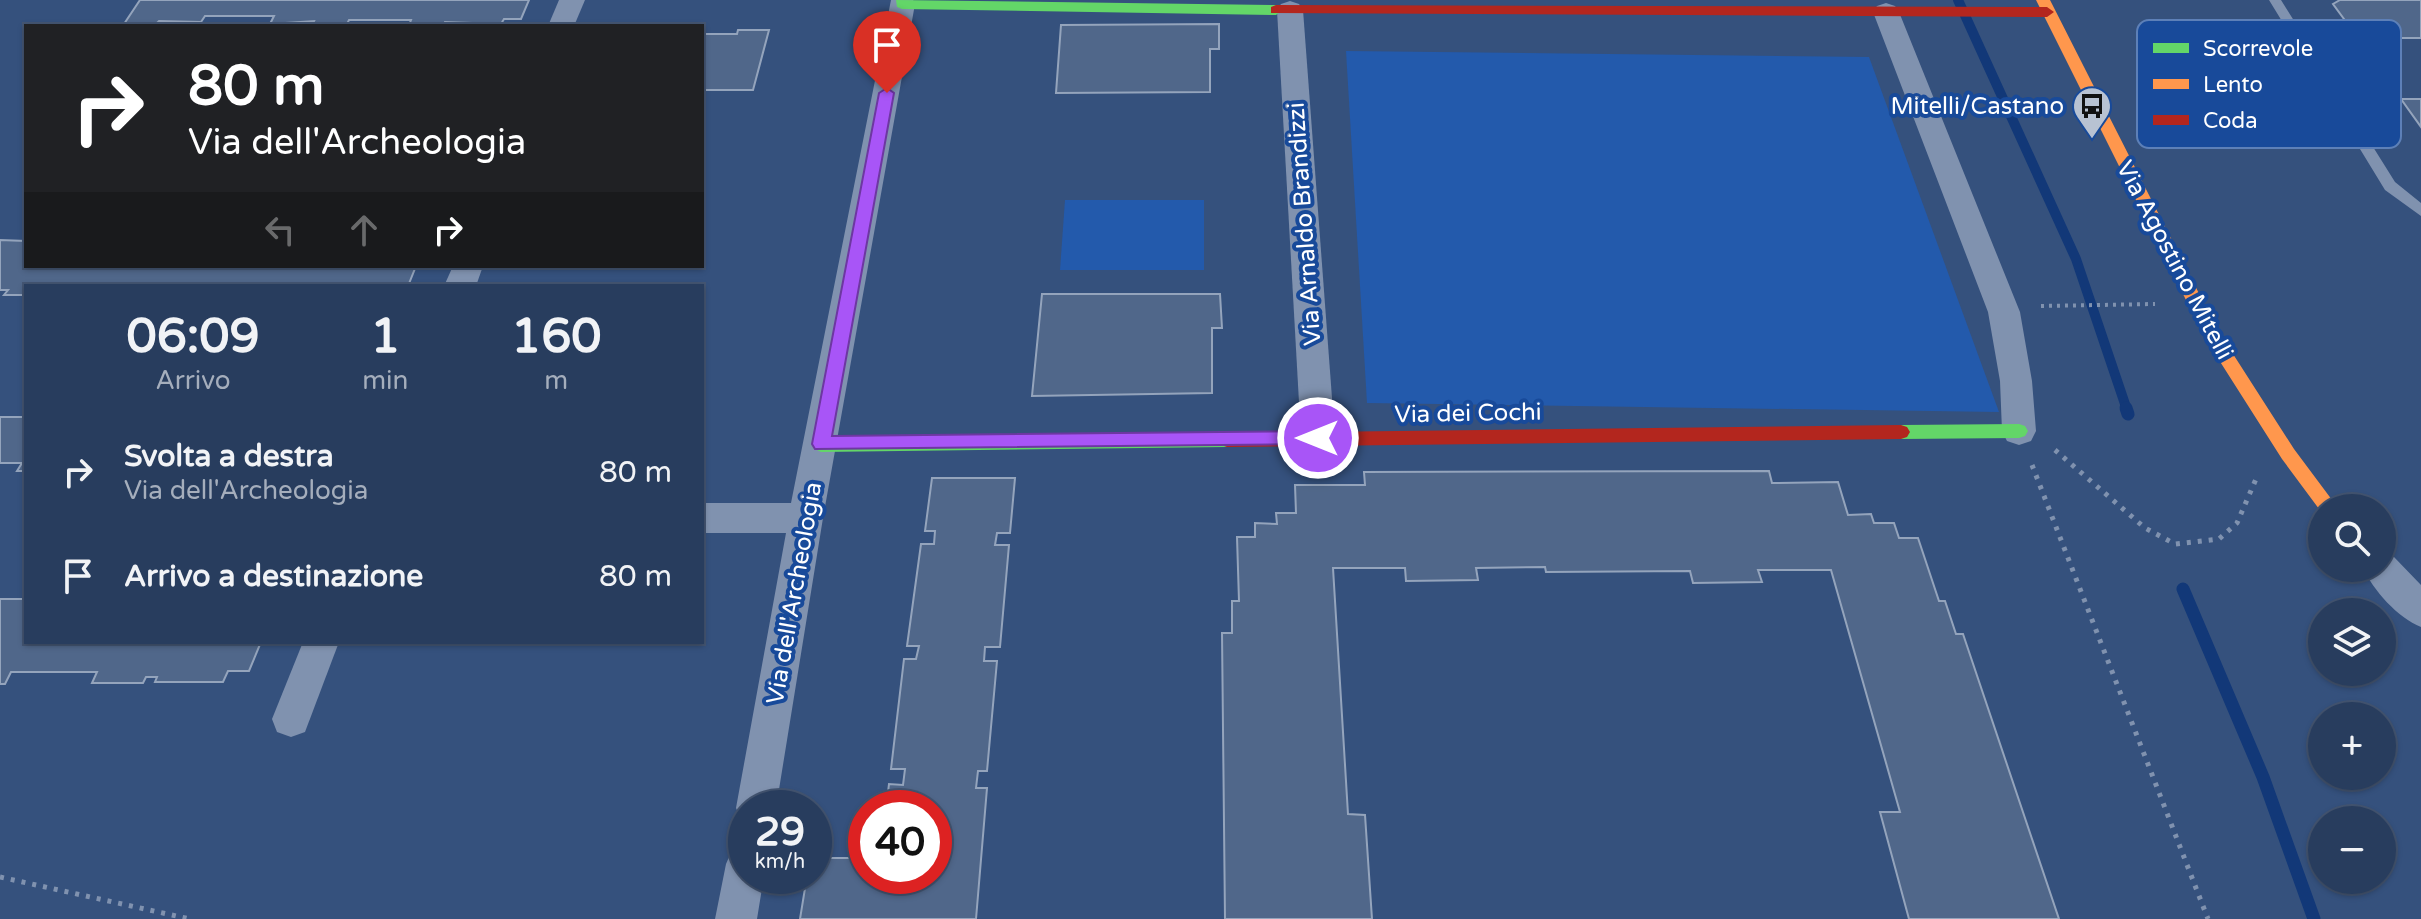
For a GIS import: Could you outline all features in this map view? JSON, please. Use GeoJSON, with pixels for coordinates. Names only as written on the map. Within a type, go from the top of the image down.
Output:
{"type":"FeatureCollection","features":[{"type":"Feature","properties":{"kind":"street"},"geometry":{"type":"LineString","coordinates":[[562,24],[572,0]]}},
{"type":"Feature","properties":{"kind":"street"},"geometry":{"type":"LineString","coordinates":[[903,2],[1290,10],[2008,12],[2045,6]]}},
{"type":"Feature","properties":{"kind":"street","name":"Via dell'Archeologia"},"geometry":{"type":"LineString","coordinates":[[759,790],[806,518],[903,2]]}},
{"type":"Feature","properties":{"kind":"street","name":"Via Agostino Mitelli"},"geometry":{"type":"LineString","coordinates":[[2045,6],[2211,333],[2288,454],[2318,494]]}},
{"type":"Feature","properties":{"kind":"street","name":"Via Arnaldo Brandizzi"},"geometry":{"type":"LineString","coordinates":[[1290,10],[1318,438]]}},
{"type":"Feature","properties":{"kind":"street"},"geometry":{"type":"LineString","coordinates":[[1893,12],[2004,312],[2016,381],[2019,431]]}},
{"type":"Feature","properties":{"kind":"street","name":"Via dei Cochi"},"geometry":{"type":"LineString","coordinates":[[821,444],[2019,431]]}},
{"type":"Feature","properties":{"kind":"street"},"geometry":{"type":"LineString","coordinates":[[704,518],[806,518]]}},
{"type":"Feature","properties":{"kind":"street"},"geometry":{"type":"LineString","coordinates":[[2394,582],[2421,610]]}},
{"type":"Feature","properties":{"kind":"street"},"geometry":{"type":"LineString","coordinates":[[291,719],[320,644]]}},
{"type":"Feature","properties":{"kind":"street"},"geometry":{"type":"LineString","coordinates":[[736,919],[741,894]]}},
{"type":"Feature","properties":{"kind":"lane"},"geometry":{"type":"LineString","coordinates":[[2275,0],[2287,20]]}},
{"type":"Feature","properties":{"kind":"lane"},"geometry":{"type":"LineString","coordinates":[[2367,148],[2390,186],[2421,211]]}},
{"type":"Feature","properties":{"kind":"path"},"geometry":{"type":"LineString","coordinates":[[2072,306],[2117,305]]}},
{"type":"Feature","properties":{"kind":"path"},"geometry":{"type":"LineString","coordinates":[[2019,431],[2036,434],[2145,528],[2175,544],[2219,539],[2237,523],[2253,481],[2288,454]]}},
{"type":"Feature","properties":{"kind":"path"},"geometry":{"type":"LineString","coordinates":[[2019,431],[2208,919]]}},
{"type":"Feature","properties":{"kind":"path"},"geometry":{"type":"LineString","coordinates":[[0,877],[190,919]]}},
{"type":"Feature","properties":{"kind":"shaded area"},"geometry":{"type":"Polygon","coordinates":[[[1346,51],[1869,57],[1999,412],[1367,403],[1346,51]]]}},
{"type":"Feature","properties":{"kind":"shaded area"},"geometry":{"type":"Polygon","coordinates":[[[1065,200],[1204,200],[1204,270],[1060,270],[1065,200]]]}},
{"type":"Feature","properties":{"kind":"building"},"geometry":{"type":"Polygon","coordinates":[[[140,0],[529,0],[521,19],[504,19],[501,24],[409,24],[411,20],[349,20],[347,24],[312,24],[314,21],[270,24],[274,16],[205,16],[201,22],[124,24],[140,0]]]}},
{"type":"Feature","properties":{"kind":"building"},"geometry":{"type":"Polygon","coordinates":[[[2340,0],[2421,0],[2421,38],[2401,38],[2401,20],[2345,20],[2333,4],[2340,0]]]}},
{"type":"Feature","properties":{"kind":"building"},"geometry":{"type":"Polygon","coordinates":[[[1219,24],[1219,49],[1210,49],[1210,92],[1056,93],[1061,25],[1219,24]]]}},
{"type":"Feature","properties":{"kind":"building"},"geometry":{"type":"Polygon","coordinates":[[[738,30],[769,30],[753,90],[704,90],[704,34],[737,34],[738,30]]]}},
{"type":"Feature","properties":{"kind":"building"},"geometry":{"type":"Polygon","coordinates":[[[2401,99],[2421,99],[2421,127],[2401,99]]]}},
{"type":"Feature","properties":{"kind":"building"},"geometry":{"type":"Polygon","coordinates":[[[0,240],[24,241],[24,268],[415,268],[409,284],[24,284],[24,295],[4,295],[8,290],[0,290],[0,240]]]}},
{"type":"Feature","properties":{"kind":"building"},"geometry":{"type":"Polygon","coordinates":[[[1042,294],[1220,294],[1222,328],[1212,328],[1212,393],[1032,396],[1042,294]]]}},
{"type":"Feature","properties":{"kind":"building"},"geometry":{"type":"Polygon","coordinates":[[[0,417],[24,417],[24,471],[17,471],[22,463],[0,463],[0,417]]]}},
{"type":"Feature","properties":{"kind":"building"},"geometry":{"type":"Polygon","coordinates":[[[1769,471],[1772,483],[1838,482],[1848,515],[1871,514],[1874,523],[1894,523],[1899,538],[1918,538],[1939,601],[1945,601],[1956,634],[1963,634],[2059,919],[1909,919],[1880,812],[1900,812],[1831,570],[1758,570],[1762,582],[1693,583],[1690,571],[1546,572],[1545,567],[1476,568],[1478,580],[1406,581],[1405,568],[1333,568],[1348,814],[1365,815],[1372,919],[1225,919],[1222,633],[1232,633],[1232,601],[1239,601],[1237,537],[1255,537],[1255,523],[1277,524],[1276,513],[1296,513],[1295,485],[1365,485],[1364,472],[1769,471]]]}},
{"type":"Feature","properties":{"kind":"building"},"geometry":{"type":"Polygon","coordinates":[[[932,478],[1015,478],[1010,533],[997,533],[995,545],[1009,545],[1000,647],[985,647],[984,661],[997,661],[987,771],[978,771],[976,788],[987,788],[976,919],[800,919],[804,894],[832,894],[832,858],[848,858],[848,894],[952,894],[952,790],[888,790],[889,784],[903,785],[905,769],[891,769],[904,659],[916,659],[919,646],[907,646],[921,544],[934,544],[935,531],[925,531],[932,478]]]}},
{"type":"Feature","properties":{"kind":"building"},"geometry":{"type":"Polygon","coordinates":[[[0,599],[24,599],[24,644],[260,644],[249,671],[228,671],[223,682],[155,682],[157,677],[146,677],[143,683],[92,683],[97,672],[11,672],[5,684],[0,684],[0,599]]]}},
{"type":"Feature","properties":{"kind":"waterway"},"geometry":{"type":"LineString","coordinates":[[1958,0],[2076,259],[2127,410]]}},
{"type":"Feature","properties":{"kind":"waterway"},"geometry":{"type":"LineString","coordinates":[[2126,408],[2128,414]]}},
{"type":"Feature","properties":{"kind":"waterway"},"geometry":{"type":"LineString","coordinates":[[2183,589],[2263,777],[2314,919]]}},
{"type":"Feature","properties":{"kind":"traffic: fast"},"geometry":{"type":"LineString","coordinates":[[903,0],[902,4],[1276,10]]}},
{"type":"Feature","properties":{"kind":"traffic: fast"},"geometry":{"type":"LineString","coordinates":[[1901,432],[2019,431]]}},
{"type":"Feature","properties":{"kind":"traffic: fast"},"geometry":{"type":"LineString","coordinates":[[821,444],[1227,440]]}},
{"type":"Feature","properties":{"kind":"traffic: slow"},"geometry":{"type":"LineString","coordinates":[[2043,0],[2211,333],[2288,454],[2318,494]]}},
{"type":"Feature","properties":{"kind":"traffic: jam"},"geometry":{"type":"LineString","coordinates":[[1276,10],[2047,12]]}},
{"type":"Feature","properties":{"kind":"traffic: jam"},"geometry":{"type":"LineString","coordinates":[[1227,440],[1901,432]]}},
{"type":"Feature","properties":{"kind":"place","name":"Mitelli/Castano"},"geometry":{"type":"Point","coordinates":[2092,140]}},
{"type":"Feature","properties":{"kind":"route"},"geometry":{"type":"LineString","coordinates":[[887,93],[821,444],[1318,438]]}}]}
